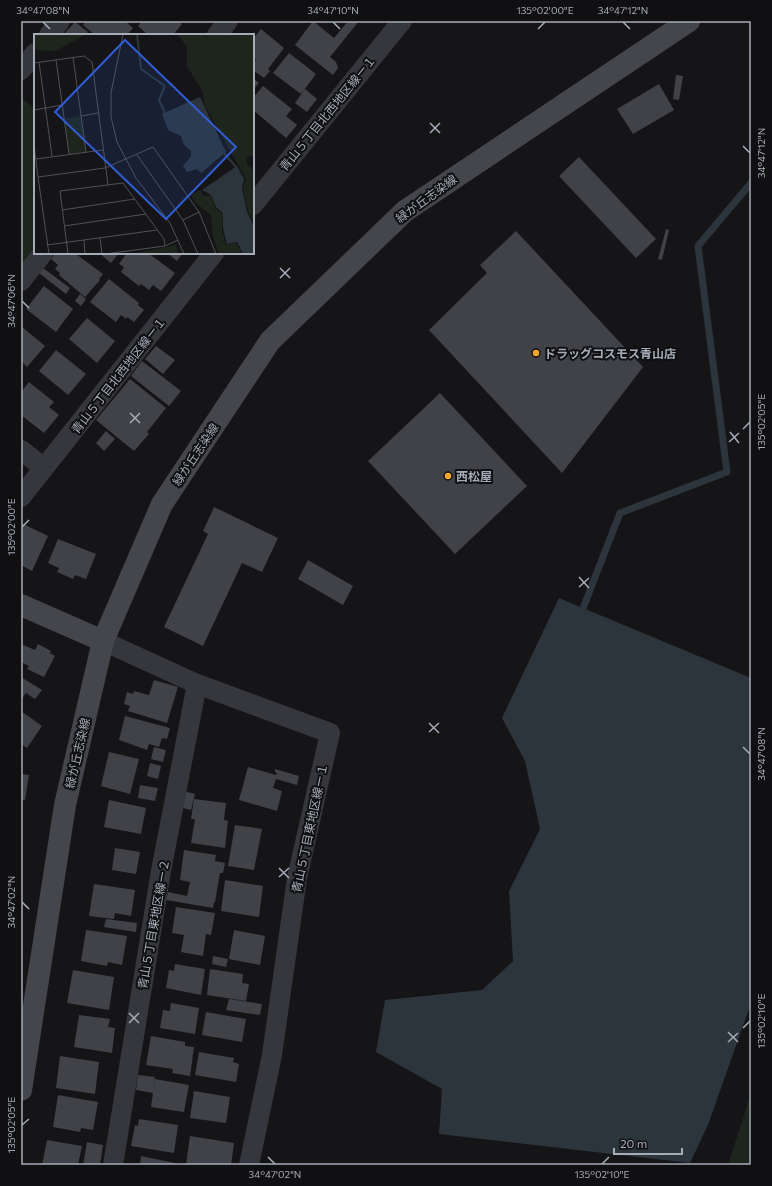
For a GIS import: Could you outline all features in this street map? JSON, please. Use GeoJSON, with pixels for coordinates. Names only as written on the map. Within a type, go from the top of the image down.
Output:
{"type":"FeatureCollection","features":[{"type":"Feature","properties":{"kind":"street"},"geometry":{"type":"LineString","coordinates":[[50,34],[60,21]]}},
{"type":"Feature","properties":{"kind":"street"},"geometry":{"type":"LineString","coordinates":[[218,34],[228,21]]}},
{"type":"Feature","properties":{"kind":"street","name":"青山５丁目北西地区線ー１"},"geometry":{"type":"LineString","coordinates":[[254,204],[402,21]]}},
{"type":"Feature","properties":{"kind":"street","name":"緑が丘志染線"},"geometry":{"type":"LineString","coordinates":[[21,1090],[65,805],[103,641],[162,504],[270,341],[405,211],[689,21]]}},
{"type":"Feature","properties":{"kind":"street"},"geometry":{"type":"LineString","coordinates":[[21,70],[34,54]]}},
{"type":"Feature","properties":{"kind":"street"},"geometry":{"type":"LineString","coordinates":[[21,281],[42,254]]}},
{"type":"Feature","properties":{"kind":"street","name":"青山５丁目北西地区線ー１"},"geometry":{"type":"LineString","coordinates":[[21,497],[213,254]]}},
{"type":"Feature","properties":{"kind":"street"},"geometry":{"type":"LineString","coordinates":[[21,450],[44,468]]}},
{"type":"Feature","properties":{"kind":"street"},"geometry":{"type":"LineString","coordinates":[[21,605],[103,641]]}},
{"type":"Feature","properties":{"kind":"street","name":"青山５丁目東地区線ー１"},"geometry":{"type":"LineString","coordinates":[[103,641],[198,684],[330,733],[297,878],[272,1055],[249,1165]]}},
{"type":"Feature","properties":{"kind":"street","name":"青山５丁目東地区線ー２"},"geometry":{"type":"LineString","coordinates":[[113,1165],[161,871],[198,684]]}},
{"type":"Feature","properties":{"kind":"shaded area"},"geometry":{"type":"Polygon","coordinates":[[[21,98],[34,107],[34,254],[21,281],[21,98]]]}},
{"type":"Feature","properties":{"kind":"shaded area"},"geometry":{"type":"Polygon","coordinates":[[[559,598],[751,678],[751,1003],[708,1125],[690,1163],[439,1134],[442,1089],[376,1052],[385,1000],[482,990],[513,961],[509,891],[540,829],[525,761],[502,718],[559,598]]]}},
{"type":"Feature","properties":{"kind":"shaded area"},"geometry":{"type":"Polygon","coordinates":[[[751,1093],[751,1165],[728,1165],[751,1093]]]}},
{"type":"Feature","properties":{"kind":"building"},"geometry":{"type":"Polygon","coordinates":[[[86,21],[125,21],[133,28],[128,34],[94,34],[83,25],[86,21]]]}},
{"type":"Feature","properties":{"kind":"building"},"geometry":{"type":"Polygon","coordinates":[[[142,21],[178,21],[182,24],[174,34],[147,34],[138,26],[142,21]]]}},
{"type":"Feature","properties":{"kind":"building"},"geometry":{"type":"Polygon","coordinates":[[[313,21],[334,38],[348,21],[359,21],[330,57],[336,62],[338,68],[333,75],[295,45],[313,21]]]}},
{"type":"Feature","properties":{"kind":"building"},"geometry":{"type":"Polygon","coordinates":[[[75,22],[88,32],[86,34],[64,34],[75,22]]]}},
{"type":"Feature","properties":{"kind":"building"},"geometry":{"type":"Polygon","coordinates":[[[261,29],[284,48],[268,69],[270,71],[264,78],[254,71],[254,63],[256,60],[254,58],[254,38],[261,29]]]}},
{"type":"Feature","properties":{"kind":"building"},"geometry":{"type":"Polygon","coordinates":[[[289,53],[316,74],[301,94],[273,73],[289,53]]]}},
{"type":"Feature","properties":{"kind":"building"},"geometry":{"type":"Polygon","coordinates":[[[676,75],[683,76],[679,100],[673,99],[676,75]]]}},
{"type":"Feature","properties":{"kind":"building"},"geometry":{"type":"Polygon","coordinates":[[[254,79],[259,83],[254,89],[254,79]]]}},
{"type":"Feature","properties":{"kind":"building"},"geometry":{"type":"Polygon","coordinates":[[[659,84],[674,110],[633,134],[617,109],[659,84]]]}},
{"type":"Feature","properties":{"kind":"building"},"geometry":{"type":"Polygon","coordinates":[[[263,86],[292,109],[286,116],[297,125],[286,138],[254,111],[254,97],[263,86]]]}},
{"type":"Feature","properties":{"kind":"building"},"geometry":{"type":"Polygon","coordinates":[[[305,89],[317,99],[307,112],[295,103],[305,89]]]}},
{"type":"Feature","properties":{"kind":"building"},"geometry":{"type":"Polygon","coordinates":[[[579,157],[656,239],[636,258],[559,176],[579,157]]]}},
{"type":"Feature","properties":{"kind":"building"},"geometry":{"type":"Polygon","coordinates":[[[666,229],[669,230],[662,260],[658,259],[666,229]]]}},
{"type":"Feature","properties":{"kind":"building"},"geometry":{"type":"Polygon","coordinates":[[[516,231],[643,367],[562,473],[429,330],[487,273],[480,265],[516,231]]]}},
{"type":"Feature","properties":{"kind":"building"},"geometry":{"type":"Polygon","coordinates":[[[54,254],[76,254],[103,274],[99,279],[100,280],[85,297],[59,275],[60,273],[55,269],[58,265],[51,259],[54,254]]]}},
{"type":"Feature","properties":{"kind":"building"},"geometry":{"type":"Polygon","coordinates":[[[100,254],[118,254],[111,263],[100,254]]]}},
{"type":"Feature","properties":{"kind":"building"},"geometry":{"type":"Polygon","coordinates":[[[126,254],[149,254],[175,273],[161,291],[153,285],[149,290],[141,284],[139,286],[121,272],[124,267],[119,264],[126,254]]]}},
{"type":"Feature","properties":{"kind":"building"},"geometry":{"type":"Polygon","coordinates":[[[168,254],[182,254],[177,261],[168,254]]]}},
{"type":"Feature","properties":{"kind":"building"},"geometry":{"type":"Polygon","coordinates":[[[43,268],[70,288],[66,294],[39,273],[43,268]]]}},
{"type":"Feature","properties":{"kind":"building"},"geometry":{"type":"Polygon","coordinates":[[[109,279],[139,303],[138,305],[144,310],[134,322],[121,315],[116,322],[90,302],[109,279]]]}},
{"type":"Feature","properties":{"kind":"building"},"geometry":{"type":"Polygon","coordinates":[[[44,286],[73,309],[56,332],[26,309],[44,286]]]}},
{"type":"Feature","properties":{"kind":"building"},"geometry":{"type":"Polygon","coordinates":[[[80,294],[86,299],[81,306],[75,301],[80,294]]]}},
{"type":"Feature","properties":{"kind":"building"},"geometry":{"type":"Polygon","coordinates":[[[87,318],[115,341],[97,363],[69,339],[87,318]]]}},
{"type":"Feature","properties":{"kind":"building"},"geometry":{"type":"Polygon","coordinates":[[[21,326],[45,346],[27,367],[21,361],[21,326]]]}},
{"type":"Feature","properties":{"kind":"building"},"geometry":{"type":"Polygon","coordinates":[[[156,346],[175,360],[163,374],[145,359],[156,346]]]}},
{"type":"Feature","properties":{"kind":"building"},"geometry":{"type":"Polygon","coordinates":[[[56,350],[86,374],[68,395],[39,371],[56,350]]]}},
{"type":"Feature","properties":{"kind":"building"},"geometry":{"type":"Polygon","coordinates":[[[142,361],[181,391],[169,406],[131,376],[142,361]]]}},
{"type":"Feature","properties":{"kind":"building"},"geometry":{"type":"Polygon","coordinates":[[[130,379],[166,408],[147,432],[149,434],[134,451],[96,420],[130,379]]]}},
{"type":"Feature","properties":{"kind":"building"},"geometry":{"type":"Polygon","coordinates":[[[29,382],[54,402],[49,407],[59,415],[44,433],[21,415],[21,392],[29,382]]]}},
{"type":"Feature","properties":{"kind":"building"},"geometry":{"type":"Polygon","coordinates":[[[440,393],[527,486],[455,554],[368,461],[440,393]]]}},
{"type":"Feature","properties":{"kind":"building"},"geometry":{"type":"Polygon","coordinates":[[[106,431],[115,439],[104,451],[96,443],[106,431]]]}},
{"type":"Feature","properties":{"kind":"building"},"geometry":{"type":"Polygon","coordinates":[[[214,507],[278,538],[262,572],[242,563],[203,646],[164,627],[208,534],[203,531],[214,507]]]}},
{"type":"Feature","properties":{"kind":"building"},"geometry":{"type":"Polygon","coordinates":[[[21,523],[48,536],[32,571],[21,565],[21,523]]]}},
{"type":"Feature","properties":{"kind":"building"},"geometry":{"type":"Polygon","coordinates":[[[58,539],[96,554],[86,579],[75,575],[73,579],[57,572],[59,568],[48,563],[58,539]]]}},
{"type":"Feature","properties":{"kind":"building"},"geometry":{"type":"Polygon","coordinates":[[[308,560],[353,586],[343,605],[298,579],[308,560]]]}},
{"type":"Feature","properties":{"kind":"building"},"geometry":{"type":"Polygon","coordinates":[[[21,644],[35,650],[38,644],[51,651],[50,653],[55,656],[44,677],[27,669],[29,666],[21,662],[21,644]]]}},
{"type":"Feature","properties":{"kind":"building"},"geometry":{"type":"Polygon","coordinates":[[[21,677],[42,690],[35,699],[26,693],[21,700],[21,677]]]}},
{"type":"Feature","properties":{"kind":"building"},"geometry":{"type":"Polygon","coordinates":[[[154,680],[178,687],[167,723],[128,711],[130,706],[124,704],[127,692],[133,694],[134,691],[149,695],[154,680]]]}},
{"type":"Feature","properties":{"kind":"building"},"geometry":{"type":"Polygon","coordinates":[[[21,711],[42,726],[27,748],[21,744],[21,711]]]}},
{"type":"Feature","properties":{"kind":"building"},"geometry":{"type":"Polygon","coordinates":[[[125,716],[170,728],[167,739],[162,738],[159,747],[149,744],[147,750],[119,740],[125,716]]]}},
{"type":"Feature","properties":{"kind":"building"},"geometry":{"type":"Polygon","coordinates":[[[154,747],[166,750],[163,762],[151,759],[154,747]]]}},
{"type":"Feature","properties":{"kind":"building"},"geometry":{"type":"Polygon","coordinates":[[[109,752],[139,759],[130,794],[101,786],[109,752]]]}},
{"type":"Feature","properties":{"kind":"building"},"geometry":{"type":"Polygon","coordinates":[[[150,763],[161,766],[158,779],[147,776],[150,763]]]}},
{"type":"Feature","properties":{"kind":"building"},"geometry":{"type":"Polygon","coordinates":[[[248,767],[276,775],[277,773],[275,772],[275,769],[299,776],[297,785],[276,779],[273,788],[282,791],[277,811],[239,800],[248,767]]]}},
{"type":"Feature","properties":{"kind":"building"},"geometry":{"type":"Polygon","coordinates":[[[21,774],[29,775],[25,800],[21,800],[21,774]]]}},
{"type":"Feature","properties":{"kind":"building"},"geometry":{"type":"Polygon","coordinates":[[[140,785],[158,788],[155,801],[138,798],[140,785]]]}},
{"type":"Feature","properties":{"kind":"building"},"geometry":{"type":"Polygon","coordinates":[[[183,791],[195,794],[191,810],[179,807],[183,791]]]}},
{"type":"Feature","properties":{"kind":"building"},"geometry":{"type":"Polygon","coordinates":[[[194,799],[226,803],[224,820],[228,821],[225,848],[191,843],[195,819],[191,819],[194,799]]]}},
{"type":"Feature","properties":{"kind":"building"},"geometry":{"type":"Polygon","coordinates":[[[109,800],[146,808],[141,834],[104,827],[109,800]]]}},
{"type":"Feature","properties":{"kind":"building"},"geometry":{"type":"Polygon","coordinates":[[[235,825],[262,829],[254,870],[228,866],[235,825]]]}},
{"type":"Feature","properties":{"kind":"building"},"geometry":{"type":"Polygon","coordinates":[[[115,848],[140,852],[136,874],[112,870],[115,848]]]}},
{"type":"Feature","properties":{"kind":"building"},"geometry":{"type":"Polygon","coordinates":[[[184,850],[216,855],[215,861],[225,863],[223,873],[220,873],[213,908],[166,900],[168,892],[187,896],[190,882],[180,880],[184,850]]]}},
{"type":"Feature","properties":{"kind":"building"},"geometry":{"type":"Polygon","coordinates":[[[225,880],[263,886],[259,917],[221,911],[225,880]]]}},
{"type":"Feature","properties":{"kind":"building"},"geometry":{"type":"Polygon","coordinates":[[[94,884],[135,890],[131,916],[115,913],[114,919],[89,916],[94,884]]]}},
{"type":"Feature","properties":{"kind":"building"},"geometry":{"type":"Polygon","coordinates":[[[176,907],[215,913],[211,935],[206,934],[203,956],[181,952],[184,935],[172,933],[176,907]]]}},
{"type":"Feature","properties":{"kind":"building"},"geometry":{"type":"Polygon","coordinates":[[[106,919],[137,923],[136,932],[104,927],[106,919]]]}},
{"type":"Feature","properties":{"kind":"building"},"geometry":{"type":"Polygon","coordinates":[[[86,930],[127,936],[122,965],[108,962],[107,966],[81,961],[86,930]]]}},
{"type":"Feature","properties":{"kind":"building"},"geometry":{"type":"Polygon","coordinates":[[[234,930],[265,936],[260,965],[229,959],[234,930]]]}},
{"type":"Feature","properties":{"kind":"building"},"geometry":{"type":"Polygon","coordinates":[[[213,956],[228,959],[226,967],[212,964],[213,956]]]}},
{"type":"Feature","properties":{"kind":"building"},"geometry":{"type":"Polygon","coordinates":[[[175,964],[205,969],[201,995],[166,988],[169,970],[174,971],[175,964]]]}},
{"type":"Feature","properties":{"kind":"building"},"geometry":{"type":"Polygon","coordinates":[[[210,969],[243,974],[242,983],[249,984],[246,1001],[207,995],[210,969]]]}},
{"type":"Feature","properties":{"kind":"building"},"geometry":{"type":"Polygon","coordinates":[[[73,970],[114,977],[109,1010],[67,1003],[73,970]]]}},
{"type":"Feature","properties":{"kind":"building"},"geometry":{"type":"Polygon","coordinates":[[[229,999],[262,1004],[260,1015],[226,1010],[229,999]]]}},
{"type":"Feature","properties":{"kind":"building"},"geometry":{"type":"Polygon","coordinates":[[[171,1003],[199,1008],[195,1034],[160,1028],[163,1010],[170,1011],[171,1003]]]}},
{"type":"Feature","properties":{"kind":"building"},"geometry":{"type":"Polygon","coordinates":[[[206,1012],[246,1019],[242,1042],[202,1035],[206,1012]]]}},
{"type":"Feature","properties":{"kind":"building"},"geometry":{"type":"Polygon","coordinates":[[[79,1015],[110,1019],[108,1027],[115,1028],[112,1053],[74,1047],[79,1015]]]}},
{"type":"Feature","properties":{"kind":"building"},"geometry":{"type":"Polygon","coordinates":[[[151,1036],[185,1042],[185,1046],[194,1047],[190,1076],[172,1073],[173,1069],[146,1065],[151,1036]]]}},
{"type":"Feature","properties":{"kind":"building"},"geometry":{"type":"Polygon","coordinates":[[[199,1052],[234,1058],[233,1062],[239,1064],[236,1082],[195,1075],[199,1052]]]}},
{"type":"Feature","properties":{"kind":"building"},"geometry":{"type":"Polygon","coordinates":[[[60,1056],[99,1062],[95,1094],[56,1088],[60,1056]]]}},
{"type":"Feature","properties":{"kind":"building"},"geometry":{"type":"Polygon","coordinates":[[[138,1075],[155,1077],[153,1093],[136,1090],[138,1075]]]}},
{"type":"Feature","properties":{"kind":"building"},"geometry":{"type":"Polygon","coordinates":[[[155,1079],[189,1085],[184,1112],[151,1107],[155,1079]]]}},
{"type":"Feature","properties":{"kind":"building"},"geometry":{"type":"Polygon","coordinates":[[[194,1091],[230,1097],[226,1123],[190,1118],[194,1091]]]}},
{"type":"Feature","properties":{"kind":"building"},"geometry":{"type":"Polygon","coordinates":[[[58,1095],[98,1102],[93,1130],[81,1128],[80,1132],[53,1127],[58,1095]]]}},
{"type":"Feature","properties":{"kind":"building"},"geometry":{"type":"Polygon","coordinates":[[[139,1119],[178,1125],[174,1153],[131,1146],[135,1125],[138,1126],[139,1119]]]}},
{"type":"Feature","properties":{"kind":"building"},"geometry":{"type":"Polygon","coordinates":[[[190,1136],[234,1143],[231,1165],[186,1165],[190,1136]]]}},
{"type":"Feature","properties":{"kind":"building"},"geometry":{"type":"Polygon","coordinates":[[[47,1140],[82,1146],[78,1165],[42,1165],[47,1140]]]}},
{"type":"Feature","properties":{"kind":"building"},"geometry":{"type":"Polygon","coordinates":[[[87,1142],[103,1145],[100,1165],[83,1165],[87,1142]]]}},
{"type":"Feature","properties":{"kind":"building"},"geometry":{"type":"Polygon","coordinates":[[[141,1156],[175,1163],[175,1165],[140,1165],[141,1156]]]}},
{"type":"Feature","properties":{"kind":"waterway"},"geometry":{"type":"LineString","coordinates":[[580,616],[620,513],[727,472],[698,246],[751,183]]}},
{"type":"Feature","properties":{"kind":"place","name":"ドラッグコスモス青山店"},"geometry":{"type":"Point","coordinates":[536,353]}},
{"type":"Feature","properties":{"kind":"place","name":"西松屋"},"geometry":{"type":"Point","coordinates":[448,476]}}]}
